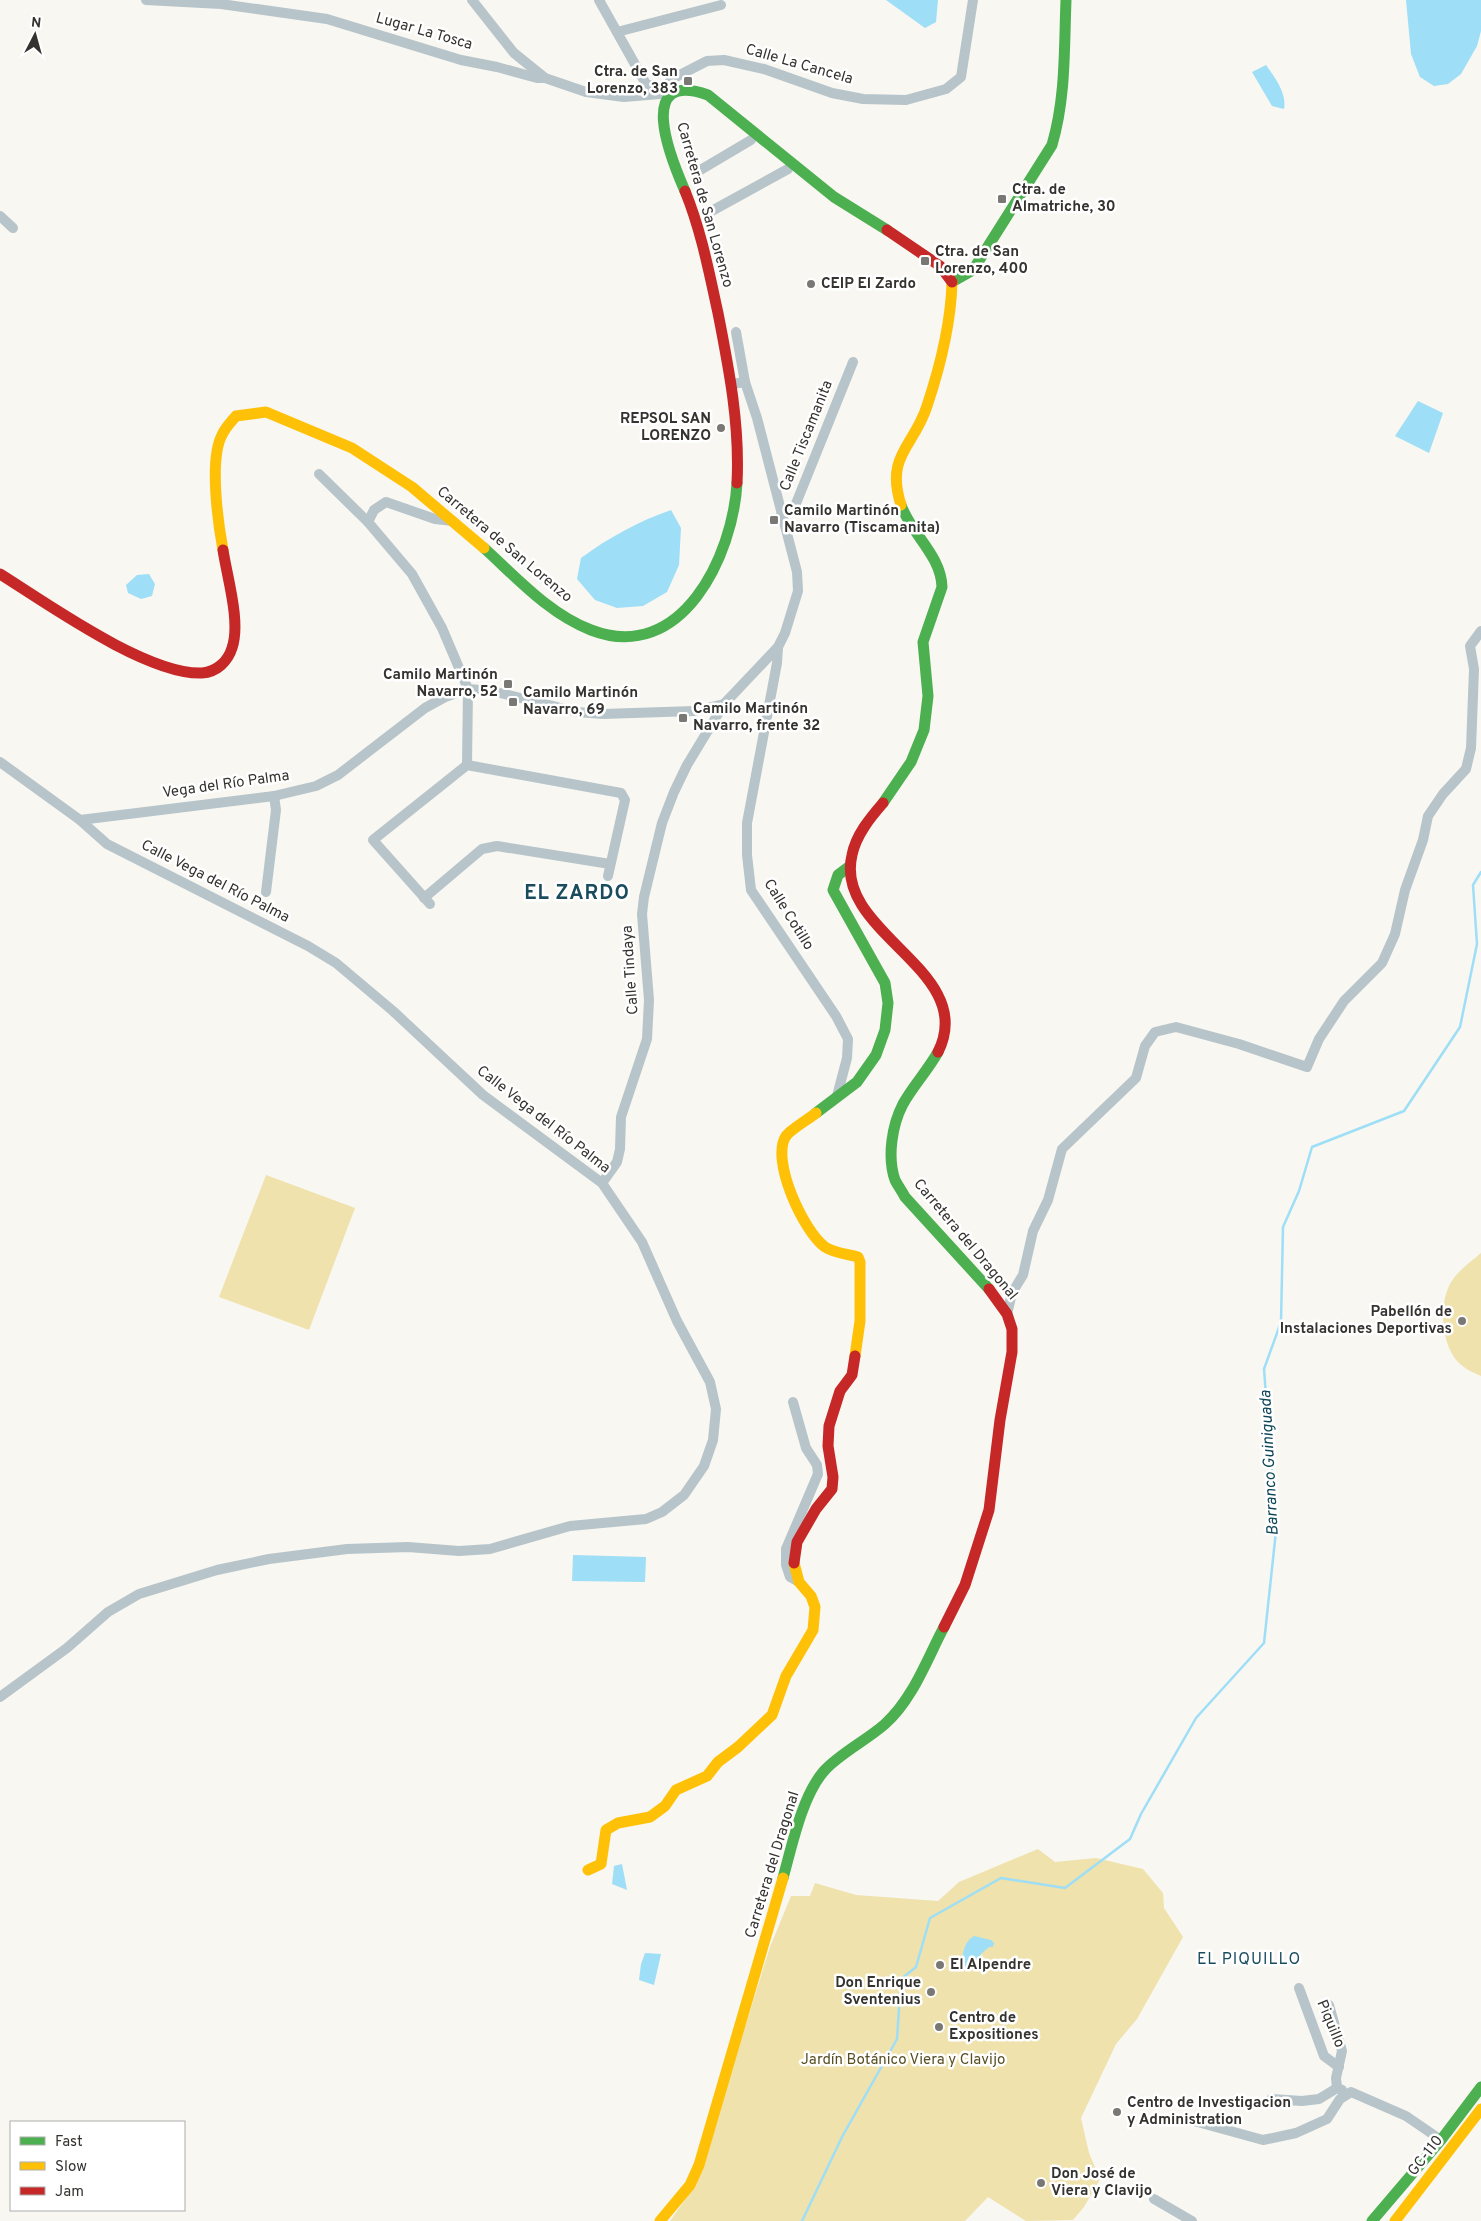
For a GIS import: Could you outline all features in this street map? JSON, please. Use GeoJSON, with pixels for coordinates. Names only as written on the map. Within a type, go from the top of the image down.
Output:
{"type":"FeatureCollection","features":[{"type":"Feature","properties":{"kind":"street","name":"Lugar La Tosca"},"geometry":{"type":"LineString","coordinates":[[146,0],[221,4],[327,19],[460,60],[497,66],[537,78],[545,78]]}},
{"type":"Feature","properties":{"kind":"street"},"geometry":{"type":"LineString","coordinates":[[472,0],[514,53],[545,78],[586,92],[624,97],[672,93],[692,89],[708,95],[834,197],[911,245],[940,266],[952,282],[952,305],[929,400],[922,418],[901,456],[895,477],[900,504],[912,528],[939,569],[942,584],[940,600],[928,621],[924,639],[928,707],[922,737],[907,770],[868,824],[855,848],[850,866],[840,871],[834,880],[833,890],[885,984],[888,1003],[884,1030],[876,1055],[857,1082],[786,1136],[782,1148],[786,1178],[804,1222],[826,1248],[858,1258],[860,1262],[860,1321],[852,1375],[840,1391],[829,1426],[828,1446],[834,1477],[832,1489],[816,1509],[797,1542],[794,1566],[799,1582]]}},
{"type":"Feature","properties":{"kind":"street"},"geometry":{"type":"LineString","coordinates":[[599,0],[646,84],[672,93]]}},
{"type":"Feature","properties":{"kind":"street","name":"Calle La Cancela"},"geometry":{"type":"LineString","coordinates":[[672,93],[670,80],[706,61],[724,60],[764,69],[832,93],[864,99],[906,100],[946,89],[962,77],[973,0]]}},
{"type":"Feature","properties":{"kind":"street"},"geometry":{"type":"LineString","coordinates":[[952,282],[973,270],[1052,146],[1060,122],[1065,90],[1063,48],[1066,0]]}},
{"type":"Feature","properties":{"kind":"street"},"geometry":{"type":"LineString","coordinates":[[617,32],[721,5]]}},
{"type":"Feature","properties":{"kind":"street","name":"Carretera de San Lorenzo"},"geometry":{"type":"LineString","coordinates":[[0,574],[93,632],[148,659],[184,671],[206,673],[222,666],[231,652],[235,633],[220,538],[215,458],[219,435],[229,419],[242,412],[264,411],[354,449],[400,479],[453,521],[544,601],[578,625],[605,635],[628,638],[652,633],[681,615],[704,590],[719,561],[728,532],[738,468],[738,435],[732,384],[708,263],[692,210],[664,133],[663,113],[666,102],[672,93]]}},
{"type":"Feature","properties":{"kind":"street"},"geometry":{"type":"LineString","coordinates":[[697,172],[751,140]]}},
{"type":"Feature","properties":{"kind":"street"},"geometry":{"type":"LineString","coordinates":[[708,213],[788,169]]}},
{"type":"Feature","properties":{"kind":"street"},"geometry":{"type":"LineString","coordinates":[[0,216],[13,228]]}},
{"type":"Feature","properties":{"kind":"street"},"geometry":{"type":"LineString","coordinates":[[736,332],[745,382],[757,418],[797,572],[798,591],[786,633],[778,647]]}},
{"type":"Feature","properties":{"kind":"street","name":"Calle Tiscamanita"},"geometry":{"type":"LineString","coordinates":[[781,515],[795,506],[853,362]]}},
{"type":"Feature","properties":{"kind":"street"},"geometry":{"type":"LineString","coordinates":[[732,384],[745,382]]}},
{"type":"Feature","properties":{"kind":"street"},"geometry":{"type":"LineString","coordinates":[[319,474],[368,522],[412,574],[442,628],[468,689],[467,765]]}},
{"type":"Feature","properties":{"kind":"street"},"geometry":{"type":"LineString","coordinates":[[368,522],[374,510],[386,502],[435,519],[453,521]]}},
{"type":"Feature","properties":{"kind":"street"},"geometry":{"type":"LineString","coordinates":[[1007,1314],[1012,1293],[1023,1275],[1033,1232],[1048,1200],[1062,1149],[1136,1078],[1145,1046],[1156,1032],[1176,1027],[1239,1044],[1307,1067],[1319,1039],[1344,1001],[1382,963],[1395,934],[1405,890],[1423,840],[1428,816],[1443,794],[1466,769],[1472,748],[1474,669],[1470,646],[1481,631]]}},
{"type":"Feature","properties":{"kind":"street","name":"Calle Tindaya"},"geometry":{"type":"LineString","coordinates":[[602,1184],[617,1162],[620,1149],[622,1110],[646,1039],[650,1021],[642,914],[644,897],[662,823],[687,765],[724,704],[778,647]]}},
{"type":"Feature","properties":{"kind":"street","name":"Calle Cotillo"},"geometry":{"type":"LineString","coordinates":[[778,647],[771,701],[747,823],[747,855],[751,890],[836,1016],[848,1039],[847,1058],[837,1096]]}},
{"type":"Feature","properties":{"kind":"street"},"geometry":{"type":"LineString","coordinates":[[468,689],[492,691],[577,712],[603,714],[694,711],[724,704]]}},
{"type":"Feature","properties":{"kind":"street","name":"Vega del Río Palma"},"geometry":{"type":"LineString","coordinates":[[80,820],[274,796],[316,786],[338,775],[425,708],[445,697],[468,689]]}},
{"type":"Feature","properties":{"kind":"street","name":"Calle Vega del Río Palma"},"geometry":{"type":"LineString","coordinates":[[0,762],[80,820],[107,844],[308,946],[336,963],[393,1011],[483,1095],[602,1184],[642,1242],[677,1321],[710,1382],[716,1408],[713,1440],[704,1466],[684,1495],[662,1512],[646,1519],[570,1526],[490,1549],[459,1551],[408,1547],[347,1549],[269,1559],[217,1570],[139,1594],[108,1612],[67,1648],[0,1697]]}},
{"type":"Feature","properties":{"kind":"street"},"geometry":{"type":"LineString","coordinates":[[608,876],[625,800],[621,793],[467,765],[373,840],[427,901],[482,849],[497,846],[610,864]]}},
{"type":"Feature","properties":{"kind":"street"},"geometry":{"type":"LineString","coordinates":[[266,892],[276,810],[274,796]]}},
{"type":"Feature","properties":{"kind":"street","name":"Carretera del Dragonal"},"geometry":{"type":"LineString","coordinates":[[660,2221],[690,2186],[699,2165],[799,1823],[811,1792],[824,1771],[885,1724],[903,1705],[965,1585],[989,1510],[1000,1420],[1012,1352],[1012,1329],[1007,1314],[996,1297],[905,1196],[896,1179],[892,1158],[894,1134],[901,1108],[934,1059],[945,1033],[946,1012],[936,989],[870,916],[860,901],[852,882],[850,866]]}},
{"type":"Feature","properties":{"kind":"street"},"geometry":{"type":"LineString","coordinates":[[588,1870],[601,1864],[606,1830],[618,1823],[650,1817],[666,1806],[676,1790],[707,1776],[718,1762],[738,1747],[772,1715],[786,1676],[813,1630],[815,1607],[811,1596],[799,1582],[790,1577],[786,1565],[786,1549],[818,1474],[817,1465],[806,1448],[793,1402]]}},
{"type":"Feature","properties":{"kind":"street","name":"Piquillo"},"geometry":{"type":"LineString","coordinates":[[1298,1988],[1324,2056],[1339,2066]]}},
{"type":"Feature","properties":{"kind":"street"},"geometry":{"type":"LineString","coordinates":[[1329,2005],[1342,2051],[1337,2088]]}},
{"type":"Feature","properties":{"kind":"street","name":"GC-110"},"geometry":{"type":"LineString","coordinates":[[1372,2221],[1441,2140],[1481,2087]]}},
{"type":"Feature","properties":{"kind":"street"},"geometry":{"type":"LineString","coordinates":[[1271,2099],[1302,2101],[1319,2099],[1337,2088],[1351,2092],[1406,2116],[1441,2140]]}},
{"type":"Feature","properties":{"kind":"street"},"geometry":{"type":"LineString","coordinates":[[1194,2121],[1263,2140],[1296,2133],[1327,2119],[1340,2099],[1351,2092]]}},
{"type":"Feature","properties":{"kind":"street","name":"GC-110"},"geometry":{"type":"LineString","coordinates":[[1395,2221],[1481,2109]]}},
{"type":"Feature","properties":{"kind":"street"},"geometry":{"type":"LineString","coordinates":[[1154,2199],[1192,2221]]}},
{"type":"Feature","properties":{"kind":"green space"},"geometry":{"type":"Polygon","coordinates":[[[266,1175],[355,1208],[309,1330],[219,1297],[266,1175]]]}},
{"type":"Feature","properties":{"kind":"green space","name":"Pabellón de Instalaciones Deportivas"},"geometry":{"type":"Polygon","coordinates":[[[1481,1253],[1481,1376],[1463,1367],[1452,1354],[1445,1335],[1443,1313],[1446,1293],[1453,1279],[1481,1253]]]}},
{"type":"Feature","properties":{"kind":"green space","name":"Jardín Botánico Viera y Clavijo"},"geometry":{"type":"Polygon","coordinates":[[[1038,1849],[1055,1862],[1096,1858],[1143,1869],[1163,1893],[1164,1908],[1183,1937],[1137,2019],[1116,2044],[1081,2118],[1089,2153],[1100,2179],[1084,2207],[1073,2220],[1026,2221],[988,2197],[965,2221],[670,2221],[696,2184],[770,1947],[791,1896],[810,1896],[815,1883],[856,1895],[938,1901],[959,1882],[1038,1849]]]}},
{"type":"Feature","properties":{"kind":"water"},"geometry":{"type":"Polygon","coordinates":[[[886,0],[938,0],[936,22],[925,28],[886,0]]]}},
{"type":"Feature","properties":{"kind":"water"},"geometry":{"type":"Polygon","coordinates":[[[1406,0],[1481,0],[1481,31],[1477,46],[1461,74],[1448,84],[1434,86],[1420,77],[1411,54],[1406,0]]]}},
{"type":"Feature","properties":{"kind":"water"},"geometry":{"type":"Polygon","coordinates":[[[1266,65],[1282,91],[1284,109],[1272,106],[1252,72],[1266,65]]]}},
{"type":"Feature","properties":{"kind":"water"},"geometry":{"type":"Polygon","coordinates":[[[1418,401],[1443,413],[1429,453],[1395,436],[1418,401]]]}},
{"type":"Feature","properties":{"kind":"water"},"geometry":{"type":"Polygon","coordinates":[[[671,510],[681,528],[679,565],[667,592],[643,606],[617,608],[595,600],[577,579],[581,558],[624,531],[647,519],[671,510]]]}},
{"type":"Feature","properties":{"kind":"water"},"geometry":{"type":"Polygon","coordinates":[[[149,574],[155,584],[152,596],[141,599],[128,593],[126,585],[137,575],[149,574]]]}},
{"type":"Feature","properties":{"kind":"water"},"geometry":{"type":"Polygon","coordinates":[[[573,1555],[646,1557],[645,1582],[572,1581],[573,1555]]]}},
{"type":"Feature","properties":{"kind":"water"},"geometry":{"type":"Polygon","coordinates":[[[622,1864],[627,1890],[612,1884],[614,1866],[622,1864]]]}},
{"type":"Feature","properties":{"kind":"water"},"geometry":{"type":"Polygon","coordinates":[[[974,1936],[991,1940],[994,1943],[993,1947],[989,1947],[981,1954],[978,1966],[965,1968],[961,1966],[964,1949],[974,1936]]]}},
{"type":"Feature","properties":{"kind":"water"},"geometry":{"type":"Polygon","coordinates":[[[645,1953],[661,1954],[654,1985],[639,1980],[641,1964],[645,1953]]]}},
{"type":"Feature","properties":{"kind":"waterway","name":"Barranco Guiniguada"},"geometry":{"type":"LineString","coordinates":[[802,2221],[842,2137],[897,2039],[901,1979],[916,1967],[930,1918],[1001,1878],[1065,1888],[1130,1839],[1141,1814],[1196,1718],[1264,1643],[1276,1531],[1264,1369],[1281,1322],[1283,1227],[1299,1191],[1312,1147],[1404,1111],[1460,1027],[1477,944],[1473,885],[1481,872]]}},
{"type":"Feature","properties":{"kind":"traffic: fast"},"geometry":{"type":"LineString","coordinates":[[952,282],[973,270],[1052,145],[1057,127],[1062,91],[1066,0]]}},
{"type":"Feature","properties":{"kind":"traffic: fast"},"geometry":{"type":"LineString","coordinates":[[685,191],[672,159],[664,121],[665,106],[671,95],[685,90],[708,95],[834,197],[887,230]]}},
{"type":"Feature","properties":{"kind":"traffic: fast"},"geometry":{"type":"LineString","coordinates":[[484,548],[547,605],[576,623],[591,630],[623,637],[652,632],[676,618],[697,597],[713,570],[725,541],[733,511],[737,483]]}},
{"type":"Feature","properties":{"kind":"traffic: fast"},"geometry":{"type":"LineString","coordinates":[[883,803],[911,762],[924,730],[928,696],[923,642],[942,587],[937,565],[911,526],[901,505]]}},
{"type":"Feature","properties":{"kind":"traffic: fast"},"geometry":{"type":"LineString","coordinates":[[816,1113],[857,1082],[876,1055],[885,1030],[888,1003],[885,983],[833,890],[838,875],[850,866]]}},
{"type":"Feature","properties":{"kind":"traffic: fast"},"geometry":{"type":"LineString","coordinates":[[938,1052],[899,1112],[892,1141],[891,1161],[893,1171],[895,1180],[905,1197],[989,1289]]}},
{"type":"Feature","properties":{"kind":"traffic: fast"},"geometry":{"type":"LineString","coordinates":[[783,1878],[804,1807],[816,1781],[830,1765],[878,1730],[895,1714],[911,1691],[944,1627]]}},
{"type":"Feature","properties":{"kind":"traffic: fast"},"geometry":{"type":"LineString","coordinates":[[1372,2221],[1441,2140],[1481,2087]]}},
{"type":"Feature","properties":{"kind":"traffic: slow"},"geometry":{"type":"LineString","coordinates":[[901,505],[896,474],[903,452],[921,420],[932,391],[947,329],[952,282]]}},
{"type":"Feature","properties":{"kind":"traffic: slow"},"geometry":{"type":"LineString","coordinates":[[223,550],[215,475],[218,446],[222,435],[236,416],[266,412],[352,448],[412,487],[484,548]]}},
{"type":"Feature","properties":{"kind":"traffic: slow"},"geometry":{"type":"LineString","coordinates":[[816,1113],[786,1136],[782,1147],[782,1161],[786,1178],[799,1212],[817,1239],[829,1249],[858,1257],[860,1262],[860,1321],[855,1356]]}},
{"type":"Feature","properties":{"kind":"traffic: slow"},"geometry":{"type":"LineString","coordinates":[[588,1870],[601,1864],[606,1830],[618,1823],[650,1817],[665,1806],[676,1790],[707,1776],[718,1762],[738,1747],[772,1715],[786,1676],[813,1630],[815,1607],[811,1596],[799,1582],[794,1563]]}},
{"type":"Feature","properties":{"kind":"traffic: slow"},"geometry":{"type":"LineString","coordinates":[[660,2221],[690,2185],[699,2165],[783,1878]]}},
{"type":"Feature","properties":{"kind":"traffic: slow"},"geometry":{"type":"LineString","coordinates":[[1395,2221],[1481,2109]]}},
{"type":"Feature","properties":{"kind":"traffic: jam"},"geometry":{"type":"LineString","coordinates":[[685,191],[704,251],[726,355],[733,397],[737,440],[737,483]]}},
{"type":"Feature","properties":{"kind":"traffic: jam"},"geometry":{"type":"LineString","coordinates":[[887,230],[940,266],[952,282]]}},
{"type":"Feature","properties":{"kind":"traffic: jam"},"geometry":{"type":"LineString","coordinates":[[0,574],[98,636],[154,663],[179,671],[202,673],[217,668],[225,661],[232,648],[234,637],[234,613],[223,550]]}},
{"type":"Feature","properties":{"kind":"traffic: jam"},"geometry":{"type":"LineString","coordinates":[[883,803],[860,834],[854,848],[852,855],[852,882],[863,907],[924,974],[939,998],[945,1023],[938,1052]]}},
{"type":"Feature","properties":{"kind":"traffic: jam"},"geometry":{"type":"LineString","coordinates":[[944,1627],[965,1585],[989,1510],[1000,1420],[1012,1352],[1012,1329],[1007,1314],[989,1289]]}},
{"type":"Feature","properties":{"kind":"traffic: jam"},"geometry":{"type":"LineString","coordinates":[[794,1563],[797,1542],[816,1509],[832,1489],[833,1477],[828,1446],[829,1426],[840,1391],[852,1375],[855,1356]]}},
{"type":"Feature","properties":{"kind":"place","name":"Ctra. de San Lorenzo, 383"},"geometry":{"type":"Point","coordinates":[688,81]}},
{"type":"Feature","properties":{"kind":"place","name":"Ctra. de Almatriche, 30"},"geometry":{"type":"Point","coordinates":[1002,199]}},
{"type":"Feature","properties":{"kind":"place","name":"Ctra. de San Lorenzo, 400"},"geometry":{"type":"Point","coordinates":[925,261]}},
{"type":"Feature","properties":{"kind":"place","name":"CEIP El Zardo"},"geometry":{"type":"Point","coordinates":[811,284]}},
{"type":"Feature","properties":{"kind":"place","name":"REPSOL SAN LORENZO"},"geometry":{"type":"Point","coordinates":[721,428]}},
{"type":"Feature","properties":{"kind":"place","name":"Camilo Martinón Navarro (Tiscamanita)"},"geometry":{"type":"Point","coordinates":[774,520]}},
{"type":"Feature","properties":{"kind":"place","name":"Camilo Martinón Navarro, 52"},"geometry":{"type":"Point","coordinates":[508,684]}},
{"type":"Feature","properties":{"kind":"place","name":"Camilo Martinón Navarro, 69"},"geometry":{"type":"Point","coordinates":[513,702]}},
{"type":"Feature","properties":{"kind":"place","name":"Camilo Martinón Navarro, frente 32"},"geometry":{"type":"Point","coordinates":[683,718]}},
{"type":"Feature","properties":{"kind":"place","name":"Pabellón de Instalaciones Deportivas"},"geometry":{"type":"Point","coordinates":[1462,1321]}},
{"type":"Feature","properties":{"kind":"place","name":"El Alpendre"},"geometry":{"type":"Point","coordinates":[940,1965]}},
{"type":"Feature","properties":{"kind":"place","name":"Don Enrique Sventenius"},"geometry":{"type":"Point","coordinates":[931,1992]}},
{"type":"Feature","properties":{"kind":"place","name":"Centro de Expositiones"},"geometry":{"type":"Point","coordinates":[939,2027]}},
{"type":"Feature","properties":{"kind":"place","name":"Centro de Investigacion y Administration"},"geometry":{"type":"Point","coordinates":[1117,2112]}},
{"type":"Feature","properties":{"kind":"place","name":"Don José de Viera y Clavijo"},"geometry":{"type":"Point","coordinates":[1041,2183]}},
{"type":"Feature","properties":{"kind":"district","name":"EL ZARDO"},"geometry":{"type":"Point","coordinates":[577,894]}},
{"type":"Feature","properties":{"kind":"district","name":"EL PIQUILLO"},"geometry":{"type":"Point","coordinates":[1249,1960]}}]}
